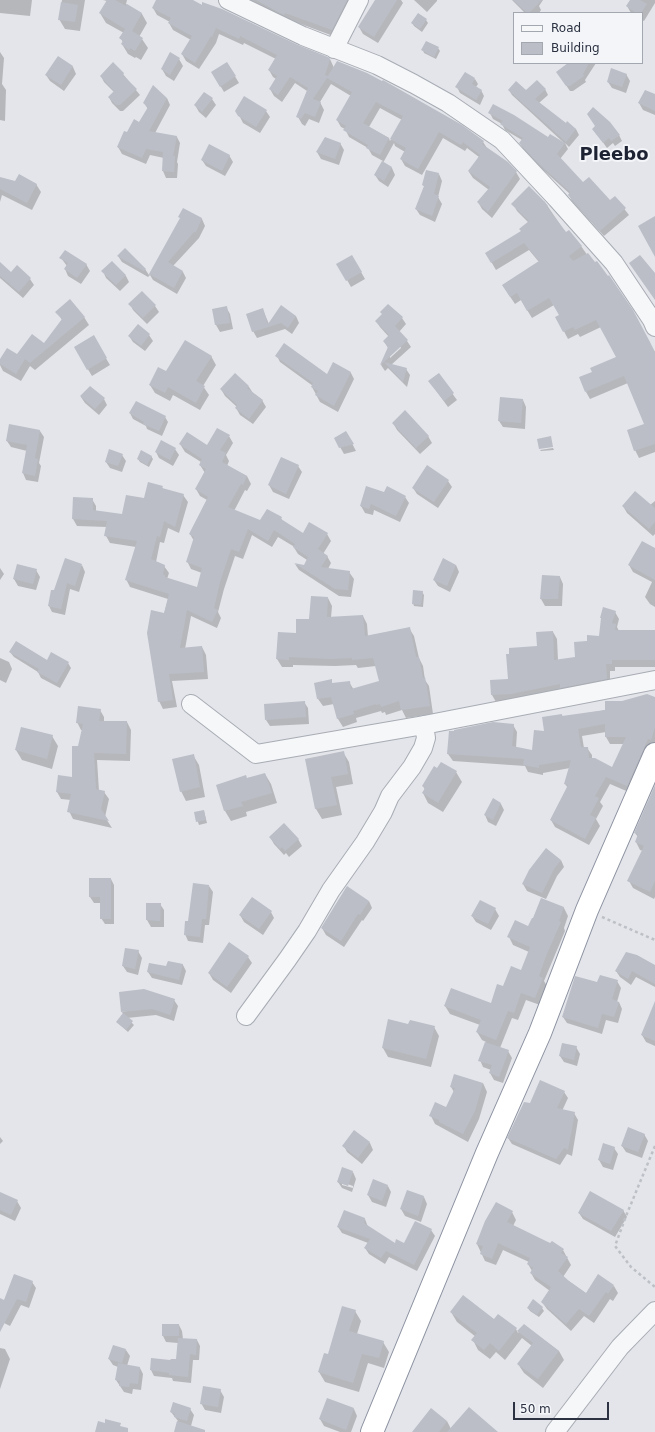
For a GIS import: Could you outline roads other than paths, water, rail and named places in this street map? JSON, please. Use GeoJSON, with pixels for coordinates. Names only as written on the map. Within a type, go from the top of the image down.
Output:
{"type":"FeatureCollection","features":[{"type":"Feature","properties":{"kind":"highway"},"geometry":{"type":"LineString","coordinates":[[372,1432],[487,1153],[540,1033],[587,910],[655,754]]}},
{"type":"Feature","properties":{"kind":"street"},"geometry":{"type":"LineString","coordinates":[[228,0],[302,36],[377,65],[448,103],[502,140],[614,263],[655,326]]}},
{"type":"Feature","properties":{"kind":"street"},"geometry":{"type":"LineString","coordinates":[[334,49],[359,0]]}},
{"type":"Feature","properties":{"kind":"street"},"geometry":{"type":"LineString","coordinates":[[191,704],[256,754],[424,725],[655,680]]}},
{"type":"Feature","properties":{"kind":"street"},"geometry":{"type":"LineString","coordinates":[[246,1016],[303,937],[331,890],[365,842],[383,812],[390,796],[412,767],[423,748],[426,738],[424,725]]}},
{"type":"Feature","properties":{"kind":"street"},"geometry":{"type":"LineString","coordinates":[[555,1432],[620,1348],[655,1311]]}},
{"type":"Feature","properties":{"kind":"district","name":"Pleebo"},"geometry":{"type":"Point","coordinates":[614,155]}}]}
